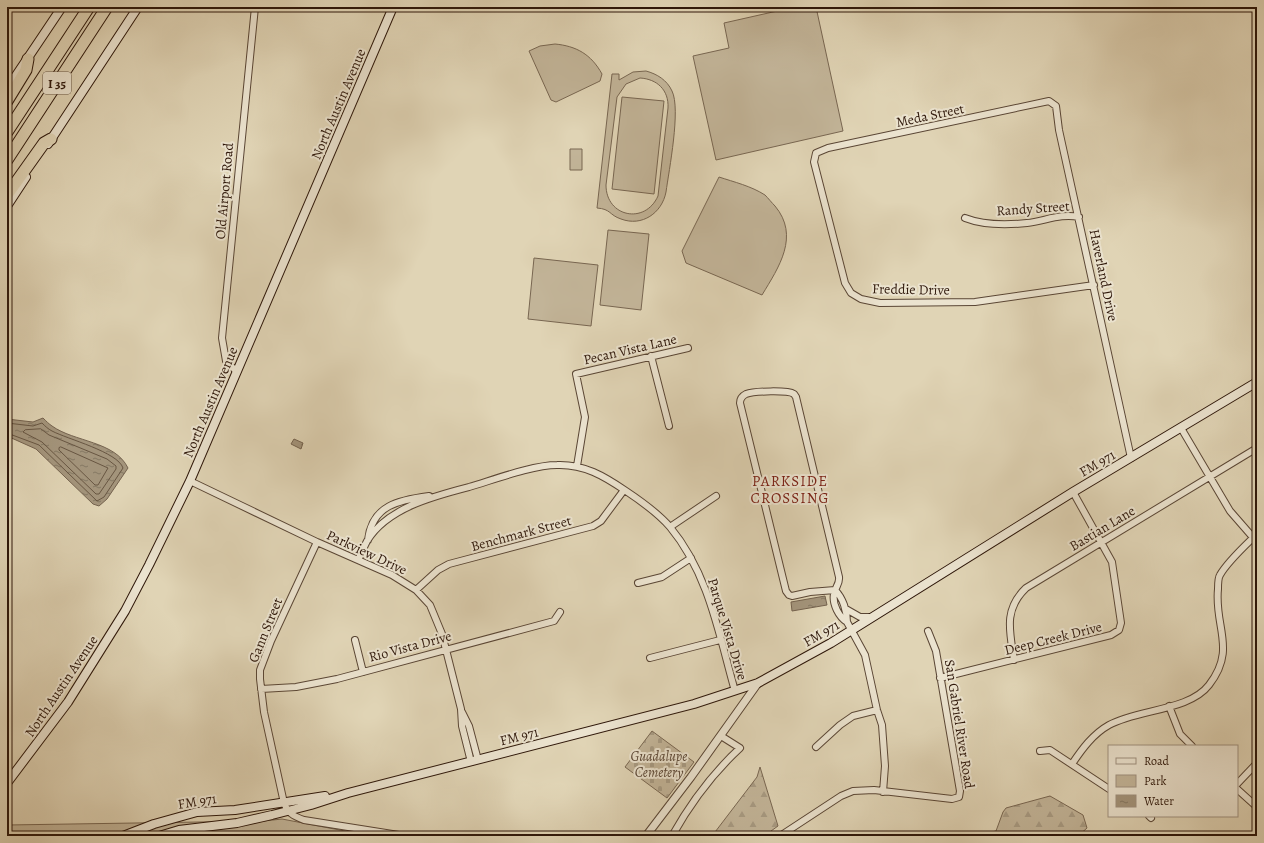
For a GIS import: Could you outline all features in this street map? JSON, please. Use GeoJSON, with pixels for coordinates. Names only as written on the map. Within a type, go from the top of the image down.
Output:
{"type":"FeatureCollection","features":[{"type":"Feature","properties":{"kind":"highway","name":"I 35"},"geometry":{"type":"LineString","coordinates":[[7,132],[89,7]]}},
{"type":"Feature","properties":{"kind":"highway","name":"I 35"},"geometry":{"type":"LineString","coordinates":[[7,160],[106,7]]}},
{"type":"Feature","properties":{"kind":"highway"},"geometry":{"type":"LineString","coordinates":[[7,100],[26,70],[28,59]]}},
{"type":"Feature","properties":{"kind":"highway"},"geometry":{"type":"LineString","coordinates":[[7,195],[44,143],[51,139]]}},
{"type":"Feature","properties":{"kind":"main road"},"geometry":{"type":"LineString","coordinates":[[7,89],[62,7]]}},
{"type":"Feature","properties":{"kind":"main road"},"geometry":{"type":"LineString","coordinates":[[7,206],[138,7]]}},
{"type":"Feature","properties":{"kind":"main road","name":"North Austin Avenue"},"geometry":{"type":"LineString","coordinates":[[7,783],[68,702],[125,611],[190,481],[393,7]]}},
{"type":"Feature","properties":{"kind":"main road","name":"FM 971"},"geometry":{"type":"LineString","coordinates":[[159,836],[179,830],[236,823],[288,811],[348,793],[694,704],[758,683],[852,630],[1073,492],[1257,382]]}},
{"type":"Feature","properties":{"kind":"main road","name":"FM 971"},"geometry":{"type":"LineString","coordinates":[[123,836],[137,834],[154,824],[197,812],[236,810],[348,793]]}},
{"type":"Feature","properties":{"kind":"street","name":"Old Airport Road"},"geometry":{"type":"LineString","coordinates":[[237,372],[226,361],[222,338],[254,7]]}},
{"type":"Feature","properties":{"kind":"street","name":"Meda Street"},"geometry":{"type":"LineString","coordinates":[[816,153],[828,148],[1049,101]]}},
{"type":"Feature","properties":{"kind":"street","name":"Haverland Drive"},"geometry":{"type":"LineString","coordinates":[[1049,101],[1056,106],[1059,130],[1131,458]]}},
{"type":"Feature","properties":{"kind":"street","name":"Freddie Drive"},"geometry":{"type":"LineString","coordinates":[[816,153],[814,162],[842,274],[850,291],[861,299],[880,303],[975,302],[1094,285]]}},
{"type":"Feature","properties":{"kind":"street","name":"Randy Street"},"geometry":{"type":"LineString","coordinates":[[965,218],[975,222],[1026,223],[1064,215],[1079,217]]}},
{"type":"Feature","properties":{"kind":"street","name":"Pecan Vista Lane"},"geometry":{"type":"LineString","coordinates":[[577,466],[586,416],[576,374],[688,348]]}},
{"type":"Feature","properties":{"kind":"street"},"geometry":{"type":"LineString","coordinates":[[651,356],[668,426]]}},
{"type":"Feature","properties":{"kind":"street"},"geometry":{"type":"LineString","coordinates":[[847,622],[846,609],[841,595],[835,590],[810,592],[795,596],[787,594],[740,403],[740,400],[744,394],[756,392],[788,392],[794,394],[796,398],[840,581],[835,590],[833,595],[838,611],[852,630],[865,655],[876,710],[883,730],[882,743],[885,773],[883,792]]}},
{"type":"Feature","properties":{"kind":"street"},"geometry":{"type":"LineString","coordinates":[[1072,764],[1096,733],[1110,725],[1130,717],[1169,706],[1198,695],[1208,687],[1217,674],[1224,652],[1223,632],[1217,604],[1219,576],[1256,538],[1230,511],[1181,428]]}},
{"type":"Feature","properties":{"kind":"street","name":"Bastian Lane"},"geometry":{"type":"LineString","coordinates":[[1014,660],[1009,618],[1017,596],[1026,588],[1257,448]]}},
{"type":"Feature","properties":{"kind":"street","name":"Parque Vista Drive"},"geometry":{"type":"LineString","coordinates":[[358,560],[368,540],[372,524],[385,507],[406,500],[437,495],[556,464],[577,466],[603,475],[657,514],[670,527],[691,558],[706,589],[735,691]]}},
{"type":"Feature","properties":{"kind":"street","name":"Parkview Drive"},"geometry":{"type":"LineString","coordinates":[[190,481],[317,542],[392,575],[416,590],[430,604],[434,612],[446,649],[461,709],[462,726],[475,761]]}},
{"type":"Feature","properties":{"kind":"street","name":"Benchmark Street"},"geometry":{"type":"LineString","coordinates":[[416,590],[438,570],[449,564],[593,526],[601,521],[624,490]]}},
{"type":"Feature","properties":{"kind":"street","name":"Deep Creek Drive"},"geometry":{"type":"LineString","coordinates":[[940,678],[1111,635],[1119,630],[1121,623],[1112,562],[1073,492]]}},
{"type":"Feature","properties":{"kind":"street","name":"Parque Vista Drive"},"geometry":{"type":"LineString","coordinates":[[368,540],[388,520],[399,512],[437,495]]}},
{"type":"Feature","properties":{"kind":"street"},"geometry":{"type":"LineString","coordinates":[[670,527],[716,496]]}},
{"type":"Feature","properties":{"kind":"street","name":"Gann Street"},"geometry":{"type":"LineString","coordinates":[[288,811],[284,803],[261,689],[260,670],[265,654],[317,542]]}},
{"type":"Feature","properties":{"kind":"street"},"geometry":{"type":"LineString","coordinates":[[638,583],[662,577],[691,558]]}},
{"type":"Feature","properties":{"kind":"street"},"geometry":{"type":"LineString","coordinates":[[846,609],[860,617],[873,617]]}},
{"type":"Feature","properties":{"kind":"street","name":"Rio Vista Drive"},"geometry":{"type":"LineString","coordinates":[[261,689],[313,684],[363,672],[554,621],[560,612]]}},
{"type":"Feature","properties":{"kind":"street","name":"San Gabriel River Road"},"geometry":{"type":"LineString","coordinates":[[780,836],[847,793],[862,789],[947,799],[959,797],[960,790],[936,652],[928,631]]}},
{"type":"Feature","properties":{"kind":"street"},"geometry":{"type":"LineString","coordinates":[[355,640],[363,672]]}},
{"type":"Feature","properties":{"kind":"street"},"geometry":{"type":"LineString","coordinates":[[650,658],[720,640]]}},
{"type":"Feature","properties":{"kind":"street"},"geometry":{"type":"LineString","coordinates":[[646,836],[721,736],[758,683]]}},
{"type":"Feature","properties":{"kind":"street"},"geometry":{"type":"LineString","coordinates":[[1169,706],[1180,734],[1191,745]]}},
{"type":"Feature","properties":{"kind":"street"},"geometry":{"type":"LineString","coordinates":[[816,747],[840,725],[853,716],[876,710]]}},
{"type":"Feature","properties":{"kind":"street"},"geometry":{"type":"LineString","coordinates":[[672,836],[684,815],[707,784],[740,748],[721,736]]}},
{"type":"Feature","properties":{"kind":"street"},"geometry":{"type":"LineString","coordinates":[[1040,751],[1050,750],[1108,788]]}},
{"type":"Feature","properties":{"kind":"street"},"geometry":{"type":"LineString","coordinates":[[1238,783],[1257,762]]}},
{"type":"Feature","properties":{"kind":"street"},"geometry":{"type":"LineString","coordinates":[[1238,790],[1257,807]]}},
{"type":"Feature","properties":{"kind":"street"},"geometry":{"type":"LineString","coordinates":[[288,811],[295,817],[304,820],[405,836]]}},
{"type":"Feature","properties":{"kind":"green space"},"geometry":{"type":"Polygon","coordinates":[[[795,7],[816,7],[843,131],[716,160],[693,56],[729,48],[724,23],[795,7]]]}},
{"type":"Feature","properties":{"kind":"green space"},"geometry":{"type":"Polygon","coordinates":[[[555,44],[576,49],[588,56],[602,74],[600,81],[556,102],[551,100],[529,51],[540,46],[555,44]]]}},
{"type":"Feature","properties":{"kind":"green space"},"geometry":{"type":"Polygon","coordinates":[[[646,71],[654,74],[670,87],[674,100],[675,125],[672,155],[664,200],[656,212],[650,216],[643,220],[629,221],[614,216],[608,211],[597,208],[612,74],[619,74],[619,80],[633,72],[646,71]],[[640,78],[626,84],[617,97],[606,185],[608,196],[612,204],[619,210],[636,214],[644,211],[652,205],[658,196],[668,108],[666,96],[661,87],[657,83],[640,78]]]}},
{"type":"Feature","properties":{"kind":"green space"},"geometry":{"type":"Polygon","coordinates":[[[622,97],[664,101],[654,194],[612,189],[622,97]]]}},
{"type":"Feature","properties":{"kind":"green space"},"geometry":{"type":"Polygon","coordinates":[[[570,149],[582,149],[582,170],[570,170],[570,149]]]}},
{"type":"Feature","properties":{"kind":"green space"},"geometry":{"type":"Polygon","coordinates":[[[719,177],[748,187],[765,195],[782,217],[786,229],[784,251],[775,274],[762,295],[686,263],[682,251],[719,177]]]}},
{"type":"Feature","properties":{"kind":"green space"},"geometry":{"type":"Polygon","coordinates":[[[608,230],[649,234],[641,310],[600,305],[608,230]]]}},
{"type":"Feature","properties":{"kind":"green space"},"geometry":{"type":"Polygon","coordinates":[[[534,258],[598,265],[591,326],[528,319],[534,258]]]}},
{"type":"Feature","properties":{"kind":"green space","name":"Guadalupe Cemetery"},"geometry":{"type":"Polygon","coordinates":[[[652,731],[694,762],[667,798],[625,767],[652,731]]]}},
{"type":"Feature","properties":{"kind":"green space"},"geometry":{"type":"Polygon","coordinates":[[[760,767],[778,826],[771,831],[772,836],[712,836],[757,777],[760,767]]]}},
{"type":"Feature","properties":{"kind":"green space"},"geometry":{"type":"Polygon","coordinates":[[[1050,796],[1083,815],[1087,828],[1078,836],[970,836],[996,831],[1006,808],[1050,796]]]}},
{"type":"Feature","properties":{"kind":"green space"},"geometry":{"type":"Polygon","coordinates":[[[282,819],[371,836],[7,836],[7,825],[264,821],[282,819]]]}},
{"type":"Feature","properties":{"kind":"water"},"geometry":{"type":"Polygon","coordinates":[[[43,418],[51,425],[71,436],[114,452],[122,459],[128,468],[107,499],[99,506],[93,504],[36,449],[7,436],[7,419],[33,422],[43,418]]]}},
{"type":"Feature","properties":{"kind":"water"},"geometry":{"type":"Polygon","coordinates":[[[294,439],[303,443],[301,449],[291,444],[294,439]]]}},
{"type":"Feature","properties":{"kind":"water"},"geometry":{"type":"Polygon","coordinates":[[[825,596],[827,605],[792,611],[791,602],[825,596]]]}},
{"type":"Feature","properties":{"kind":"district","name":"PARKSIDE CROSSING"},"geometry":{"type":"Point","coordinates":[790,490]}}]}
